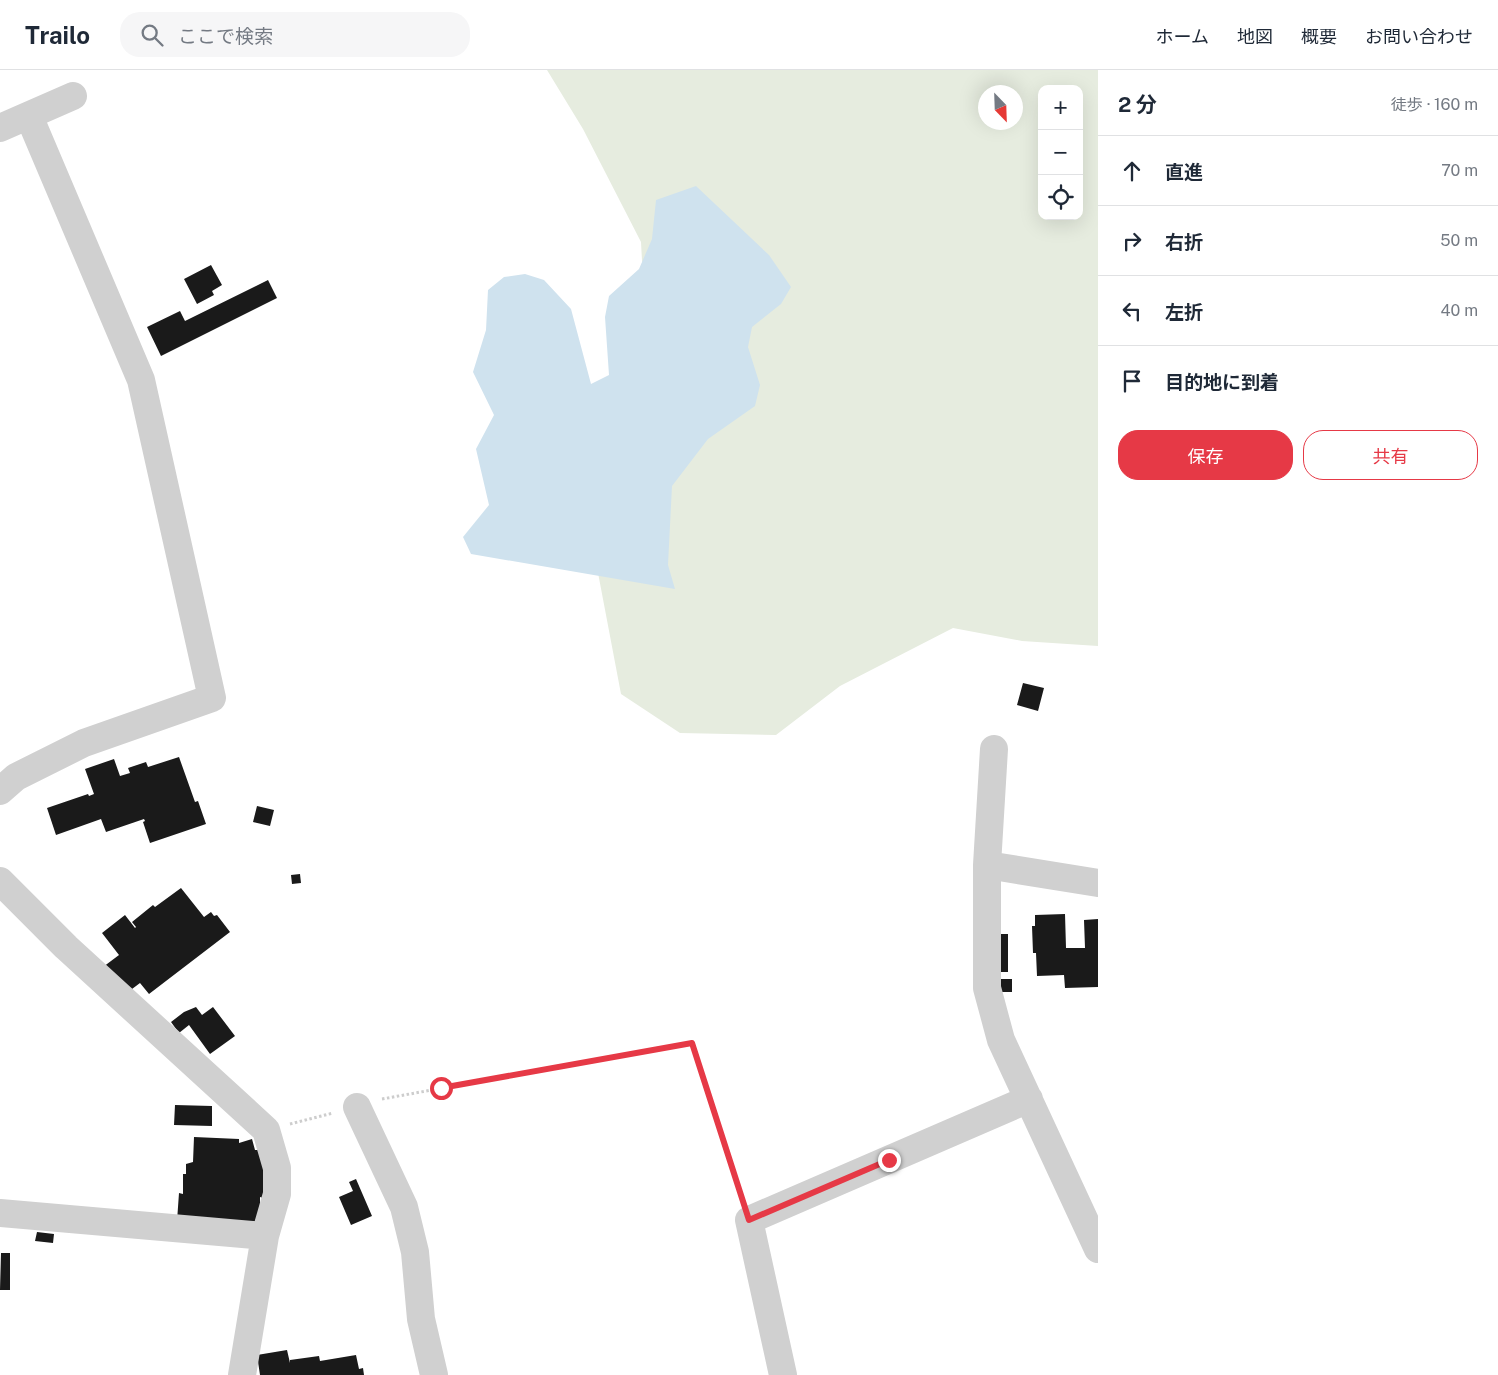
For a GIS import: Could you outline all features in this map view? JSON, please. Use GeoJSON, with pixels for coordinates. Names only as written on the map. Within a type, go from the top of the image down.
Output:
{"type":"FeatureCollection","features":[{"type":"Feature","properties":{"kind":"street"},"geometry":{"type":"LineString","coordinates":[[0,128],[73,96]]}},
{"type":"Feature","properties":{"kind":"street"},"geometry":{"type":"LineString","coordinates":[[0,790],[16,778],[84,743],[212,698],[141,380],[29,116]]}},
{"type":"Feature","properties":{"kind":"street"},"geometry":{"type":"LineString","coordinates":[[994,748],[987,865],[987,988],[1001,1040],[1098,1249]]}},
{"type":"Feature","properties":{"kind":"street"},"geometry":{"type":"LineString","coordinates":[[987,865],[1098,884]]}},
{"type":"Feature","properties":{"kind":"street"},"geometry":{"type":"LineString","coordinates":[[0,881],[66,947],[266,1130],[277,1168],[277,1194],[265,1236],[242,1375]]}},
{"type":"Feature","properties":{"kind":"street"},"geometry":{"type":"LineString","coordinates":[[783,1375],[749,1220],[1029,1099]]}},
{"type":"Feature","properties":{"kind":"street"},"geometry":{"type":"LineString","coordinates":[[357,1107],[404,1207],[415,1252],[421,1319],[434,1375]]}},
{"type":"Feature","properties":{"kind":"street"},"geometry":{"type":"LineString","coordinates":[[0,1213],[265,1236]]}},
{"type":"Feature","properties":{"kind":"path"},"geometry":{"type":"LineString","coordinates":[[266,1130],[383,1099],[692,1043],[749,1220]]}},
{"type":"Feature","properties":{"kind":"shaded area"},"geometry":{"type":"Polygon","coordinates":[[[547,70],[1098,70],[1098,646],[1022,641],[953,628],[840,686],[776,735],[680,733],[621,694],[595,557],[647,355],[641,242],[583,129],[547,70]]]}},
{"type":"Feature","properties":{"kind":"water"},"geometry":{"type":"Polygon","coordinates":[[[696,186],[769,255],[791,287],[781,304],[752,327],[748,347],[760,385],[755,406],[708,439],[672,486],[668,565],[675,589],[471,554],[463,537],[489,505],[476,449],[494,415],[473,372],[486,330],[488,290],[504,277],[525,274],[544,280],[571,309],[591,384],[609,375],[605,317],[609,296],[639,269],[652,239],[656,200],[696,186]]]}},
{"type":"Feature","properties":{"kind":"building"},"geometry":{"type":"Polygon","coordinates":[[[211,265],[222,285],[212,291],[214,295],[197,304],[184,279],[211,265]]]}},
{"type":"Feature","properties":{"kind":"building"},"geometry":{"type":"Polygon","coordinates":[[[268,280],[277,298],[161,356],[147,327],[180,311],[185,321],[268,280]]]}},
{"type":"Feature","properties":{"kind":"building"},"geometry":{"type":"Polygon","coordinates":[[[1023,683],[1044,688],[1038,711],[1017,705],[1023,683]]]}},
{"type":"Feature","properties":{"kind":"building"},"geometry":{"type":"Polygon","coordinates":[[[179,757],[195,802],[198,801],[206,824],[150,843],[143,822],[145,821],[144,819],[106,832],[101,819],[56,835],[47,808],[88,794],[89,796],[94,794],[85,769],[114,759],[120,776],[130,773],[128,768],[146,762],[148,767],[179,757]]]}},
{"type":"Feature","properties":{"kind":"building"},"geometry":{"type":"Polygon","coordinates":[[[257,806],[274,810],[270,826],[253,822],[257,806]]]}},
{"type":"Feature","properties":{"kind":"building"},"geometry":{"type":"Polygon","coordinates":[[[300,874],[301,883],[292,884],[291,875],[300,874]]]}},
{"type":"Feature","properties":{"kind":"building"},"geometry":{"type":"Polygon","coordinates":[[[181,888],[204,917],[211,912],[214,916],[217,915],[230,932],[149,994],[140,983],[132,989],[103,967],[119,955],[102,933],[125,915],[135,928],[132,922],[153,905],[155,907],[181,888]]]}},
{"type":"Feature","properties":{"kind":"building"},"geometry":{"type":"Polygon","coordinates":[[[1065,914],[1066,948],[1085,948],[1084,920],[1098,919],[1098,987],[1065,988],[1064,975],[1037,976],[1036,953],[1033,953],[1032,926],[1035,926],[1035,915],[1065,914]]]}},
{"type":"Feature","properties":{"kind":"building"},"geometry":{"type":"Polygon","coordinates":[[[997,934],[1008,934],[1008,972],[997,972],[997,934]]]}},
{"type":"Feature","properties":{"kind":"building"},"geometry":{"type":"Polygon","coordinates":[[[998,979],[1012,979],[1012,992],[998,992],[998,979]]]}},
{"type":"Feature","properties":{"kind":"building"},"geometry":{"type":"Polygon","coordinates":[[[196,1007],[202,1015],[213,1007],[235,1036],[210,1054],[189,1025],[179,1033],[171,1022],[184,1012],[196,1007]]]}},
{"type":"Feature","properties":{"kind":"building"},"geometry":{"type":"Polygon","coordinates":[[[175,1105],[212,1106],[212,1126],[174,1125],[175,1105]]]}},
{"type":"Feature","properties":{"kind":"building"},"geometry":{"type":"Polygon","coordinates":[[[194,1137],[239,1139],[239,1143],[252,1139],[255,1150],[259,1150],[265,1175],[263,1198],[260,1197],[260,1222],[177,1221],[179,1193],[183,1194],[183,1174],[186,1174],[186,1164],[193,1162],[194,1137]]]}},
{"type":"Feature","properties":{"kind":"building"},"geometry":{"type":"Polygon","coordinates":[[[356,1179],[372,1216],[351,1225],[339,1197],[353,1191],[349,1182],[356,1179]]]}},
{"type":"Feature","properties":{"kind":"building"},"geometry":{"type":"Polygon","coordinates":[[[37,1232],[54,1234],[53,1243],[35,1241],[37,1232]]]}},
{"type":"Feature","properties":{"kind":"building"},"geometry":{"type":"Polygon","coordinates":[[[1,1253],[10,1253],[10,1290],[0,1290],[1,1253]]]}},
{"type":"Feature","properties":{"kind":"building"},"geometry":{"type":"Polygon","coordinates":[[[287,1350],[290,1363],[290,1360],[319,1356],[320,1361],[356,1355],[359,1369],[363,1368],[364,1375],[260,1375],[257,1355],[287,1350]]]}},
{"type":"Feature","properties":{"kind":"route"},"geometry":{"type":"LineString","coordinates":[[441,1088],[692,1043],[749,1220],[889,1160]]}}]}
